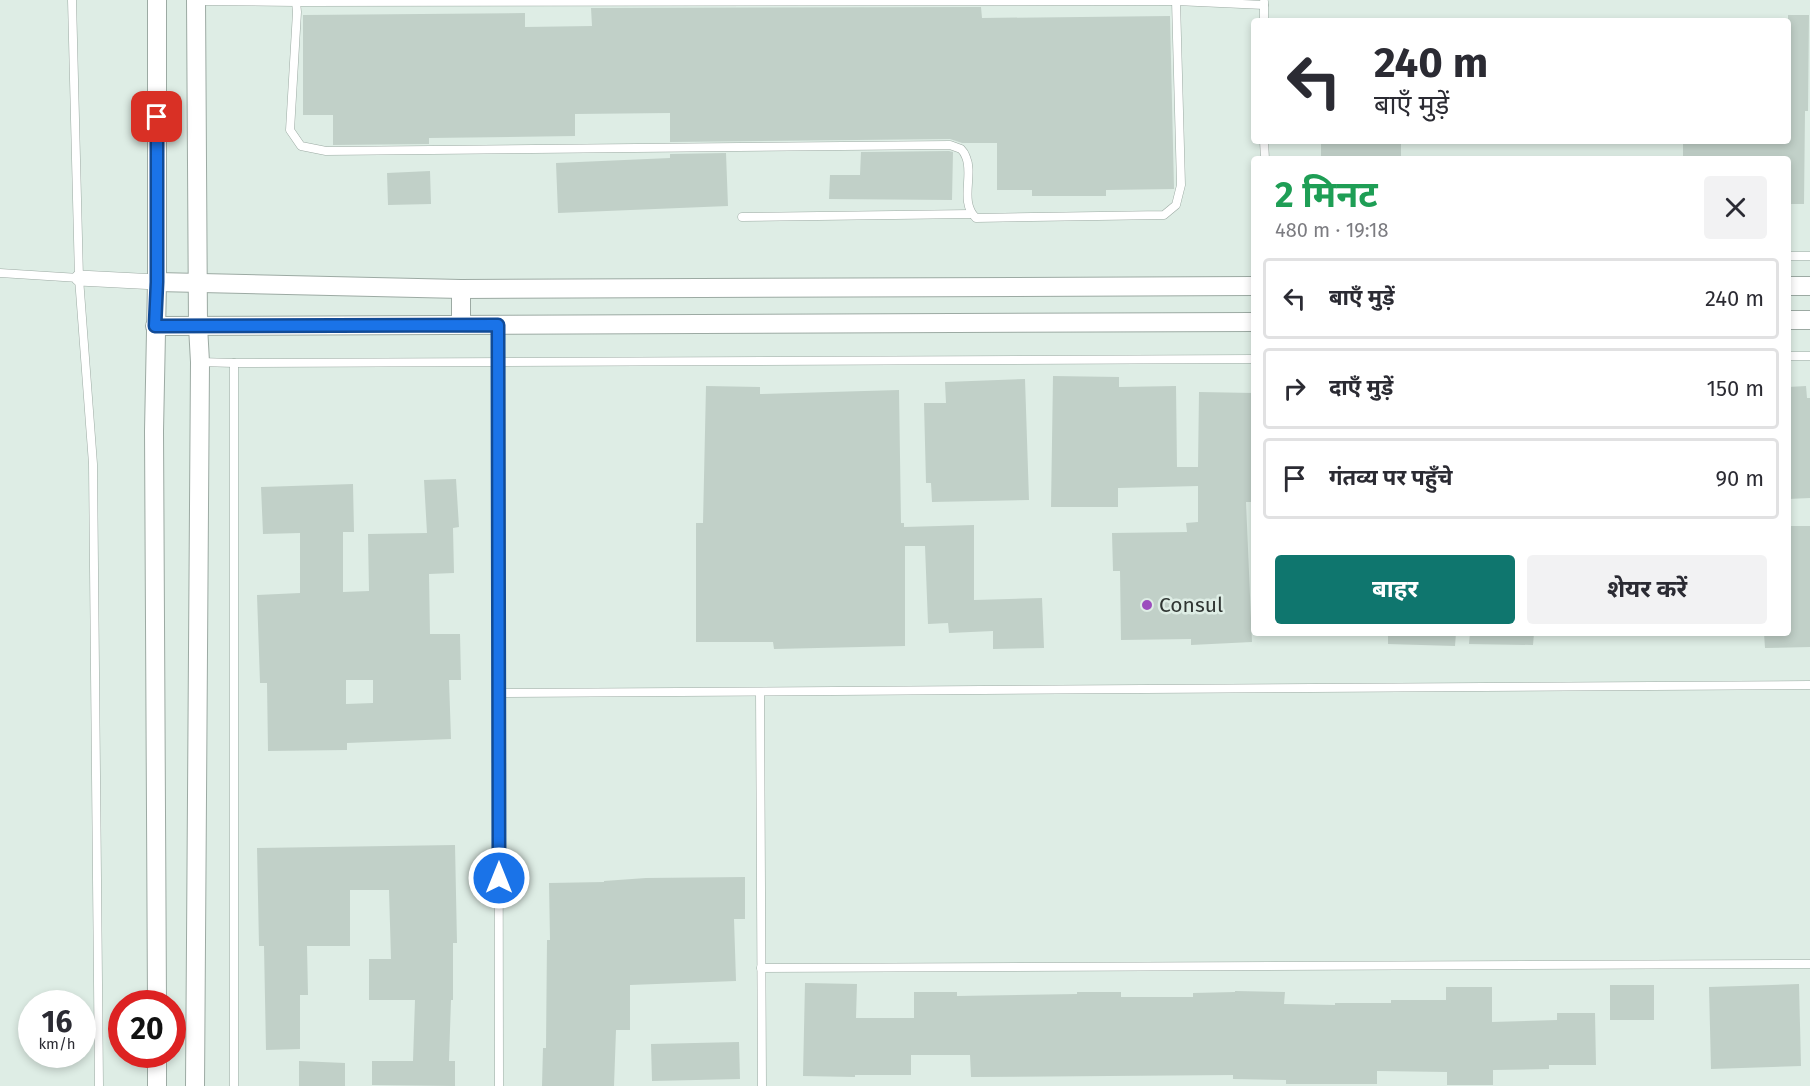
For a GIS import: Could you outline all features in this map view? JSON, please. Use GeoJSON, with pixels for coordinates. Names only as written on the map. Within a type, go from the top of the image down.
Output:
{"type":"FeatureCollection","features":[{"type":"Feature","properties":{"kind":"street"},"geometry":{"type":"LineString","coordinates":[[156,990],[153,431],[157,282],[157,0]]}},
{"type":"Feature","properties":{"kind":"street"},"geometry":{"type":"LineString","coordinates":[[195,1086],[200,362],[196,1]]}},
{"type":"Feature","properties":{"kind":"street"},"geometry":{"type":"LineString","coordinates":[[79,278],[461,289],[1251,286]]}},
{"type":"Feature","properties":{"kind":"street"},"geometry":{"type":"LineString","coordinates":[[1791,286],[1810,286]]}},
{"type":"Feature","properties":{"kind":"street"},"geometry":{"type":"LineString","coordinates":[[461,289],[461,325]]}},
{"type":"Feature","properties":{"kind":"street"},"geometry":{"type":"LineString","coordinates":[[1791,320],[1810,320]]}},
{"type":"Feature","properties":{"kind":"street"},"geometry":{"type":"LineString","coordinates":[[155,326],[1251,322]]}},
{"type":"Feature","properties":{"kind":"street"},"geometry":{"type":"LineString","coordinates":[[157,1068],[157,1086]]}},
{"type":"Feature","properties":{"kind":"lane"},"geometry":{"type":"LineString","coordinates":[[72,0],[79,278],[93,464],[99,1086]]}},
{"type":"Feature","properties":{"kind":"lane"},"geometry":{"type":"LineString","coordinates":[[196,1],[1176,1],[1264,3]]}},
{"type":"Feature","properties":{"kind":"lane"},"geometry":{"type":"LineString","coordinates":[[296,2],[290,130],[301,146],[326,151],[950,145],[961,148],[967,159],[968,206],[971,214],[976,218],[1164,215],[1176,205],[1181,185],[1176,1]]}},
{"type":"Feature","properties":{"kind":"lane"},"geometry":{"type":"LineString","coordinates":[[742,218],[971,214]]}},
{"type":"Feature","properties":{"kind":"lane"},"geometry":{"type":"LineString","coordinates":[[1791,256],[1810,256]]}},
{"type":"Feature","properties":{"kind":"lane"},"geometry":{"type":"LineString","coordinates":[[0,273],[79,278]]}},
{"type":"Feature","properties":{"kind":"lane"},"geometry":{"type":"LineString","coordinates":[[498,325],[499,1086]]}},
{"type":"Feature","properties":{"kind":"lane"},"geometry":{"type":"LineString","coordinates":[[1791,356],[1810,356]]}},
{"type":"Feature","properties":{"kind":"lane"},"geometry":{"type":"LineString","coordinates":[[200,362],[1251,358]]}},
{"type":"Feature","properties":{"kind":"lane"},"geometry":{"type":"LineString","coordinates":[[234,363],[234,1086]]}},
{"type":"Feature","properties":{"kind":"lane"},"geometry":{"type":"LineString","coordinates":[[499,693],[1810,685]]}},
{"type":"Feature","properties":{"kind":"lane"},"geometry":{"type":"LineString","coordinates":[[760,692],[762,1086]]}},
{"type":"Feature","properties":{"kind":"lane"},"geometry":{"type":"LineString","coordinates":[[761,968],[1810,964]]}},
{"type":"Feature","properties":{"kind":"building"},"geometry":{"type":"Polygon","coordinates":[[[981,7],[982,18],[1170,16],[1174,189],[1106,190],[1106,196],[1032,196],[1032,190],[997,190],[997,143],[962,143],[950,139],[670,142],[670,113],[575,114],[575,136],[429,138],[429,144],[333,145],[333,115],[303,115],[303,15],[525,13],[525,27],[592,26],[591,8],[981,7]]]}},
{"type":"Feature","properties":{"kind":"building"},"geometry":{"type":"Polygon","coordinates":[[[1788,15],[1809,15],[1804,204],[1791,204],[1791,156],[1683,156],[1683,144],[1791,144],[1791,18],[1788,18],[1788,15]]]}},
{"type":"Feature","properties":{"kind":"building"},"geometry":{"type":"Polygon","coordinates":[[[1321,144],[1401,144],[1401,156],[1321,156],[1321,144]]]}},
{"type":"Feature","properties":{"kind":"building"},"geometry":{"type":"Polygon","coordinates":[[[861,152],[953,152],[952,200],[829,199],[830,175],[860,175],[861,152]]]}},
{"type":"Feature","properties":{"kind":"building"},"geometry":{"type":"Polygon","coordinates":[[[726,153],[728,206],[558,213],[556,163],[670,158],[670,154],[726,153]]]}},
{"type":"Feature","properties":{"kind":"building"},"geometry":{"type":"Polygon","coordinates":[[[430,171],[431,204],[388,205],[387,173],[430,171]]]}},
{"type":"Feature","properties":{"kind":"building"},"geometry":{"type":"Polygon","coordinates":[[[1053,376],[1119,377],[1119,387],[1176,386],[1177,467],[1198,467],[1199,392],[1251,393],[1251,502],[1246,502],[1252,642],[1191,645],[1191,639],[1121,640],[1120,571],[1113,571],[1112,533],[1187,532],[1186,523],[1198,522],[1198,486],[1118,488],[1118,507],[1051,507],[1053,376]]]}},
{"type":"Feature","properties":{"kind":"building"},"geometry":{"type":"Polygon","coordinates":[[[1025,379],[1029,500],[932,502],[931,483],[926,483],[924,403],[946,403],[945,382],[1025,379]]]}},
{"type":"Feature","properties":{"kind":"building"},"geometry":{"type":"Polygon","coordinates":[[[706,386],[760,387],[760,394],[899,390],[901,523],[904,523],[904,527],[974,525],[974,600],[1042,598],[1044,648],[993,649],[993,631],[949,633],[948,623],[928,624],[925,546],[905,546],[905,646],[774,649],[773,642],[696,642],[696,523],[703,523],[706,386]]]}},
{"type":"Feature","properties":{"kind":"building"},"geometry":{"type":"Polygon","coordinates":[[[1806,386],[1807,398],[1810,398],[1810,498],[1791,499],[1791,387],[1806,386]]]}},
{"type":"Feature","properties":{"kind":"building"},"geometry":{"type":"Polygon","coordinates":[[[456,479],[459,527],[453,528],[454,573],[429,574],[430,634],[460,634],[461,680],[449,680],[451,739],[347,743],[347,750],[268,751],[267,683],[260,683],[257,595],[300,593],[300,533],[263,534],[261,487],[353,484],[354,532],[343,532],[343,592],[369,591],[368,534],[427,533],[424,480],[456,479]],[[346,680],[346,704],[373,703],[373,680],[346,680]]]}},
{"type":"Feature","properties":{"kind":"building"},"geometry":{"type":"Polygon","coordinates":[[[1791,526],[1810,526],[1810,647],[1765,648],[1764,636],[1791,636],[1791,526]]]}},
{"type":"Feature","properties":{"kind":"building"},"geometry":{"type":"Polygon","coordinates":[[[1388,636],[1456,636],[1455,646],[1388,644],[1388,636]]]}},
{"type":"Feature","properties":{"kind":"building"},"geometry":{"type":"Polygon","coordinates":[[[1470,636],[1534,636],[1533,645],[1469,644],[1470,636]]]}},
{"type":"Feature","properties":{"kind":"building"},"geometry":{"type":"Polygon","coordinates":[[[455,845],[457,943],[453,943],[453,1000],[451,1000],[449,1061],[455,1061],[455,1086],[372,1085],[372,1061],[413,1061],[415,1000],[369,1000],[369,959],[391,959],[389,890],[350,890],[350,946],[307,946],[308,995],[300,995],[300,1049],[266,1050],[264,946],[259,946],[257,848],[455,845]]]}},
{"type":"Feature","properties":{"kind":"building"},"geometry":{"type":"Polygon","coordinates":[[[745,877],[745,919],[734,919],[736,981],[630,985],[630,1030],[616,1030],[614,1086],[542,1086],[543,1048],[546,1048],[547,940],[550,940],[549,883],[604,882],[646,878],[745,877]]]}},
{"type":"Feature","properties":{"kind":"building"},"geometry":{"type":"Polygon","coordinates":[[[805,983],[857,984],[856,1018],[914,1018],[914,992],[957,992],[957,996],[1121,992],[1121,997],[1193,997],[1193,993],[1285,992],[1284,1004],[1335,1005],[1335,1003],[1391,1003],[1391,1000],[1446,1000],[1446,987],[1492,987],[1492,1022],[1557,1020],[1557,1013],[1595,1013],[1596,1065],[1549,1065],[1549,1069],[1493,1070],[1493,1085],[1447,1085],[1447,1072],[1377,1071],[1377,1084],[1286,1084],[1286,1080],[1233,1079],[1233,1075],[971,1077],[970,1055],[911,1055],[911,1075],[803,1076],[805,983]]]}},
{"type":"Feature","properties":{"kind":"building"},"geometry":{"type":"Polygon","coordinates":[[[1799,984],[1801,1066],[1711,1069],[1709,987],[1799,984]]]}},
{"type":"Feature","properties":{"kind":"building"},"geometry":{"type":"Polygon","coordinates":[[[1610,985],[1654,985],[1654,1020],[1610,1020],[1610,985]]]}},
{"type":"Feature","properties":{"kind":"building"},"geometry":{"type":"Polygon","coordinates":[[[739,1042],[740,1079],[652,1081],[651,1044],[739,1042]]]}},
{"type":"Feature","properties":{"kind":"building"},"geometry":{"type":"Polygon","coordinates":[[[299,1061],[345,1063],[345,1086],[299,1086],[299,1061]]]}},
{"type":"Feature","properties":{"kind":"place","name":"Consul"},"geometry":{"type":"Point","coordinates":[1147,605]}},
{"type":"Feature","properties":{"kind":"route"},"geometry":{"type":"LineString","coordinates":[[157,117],[155,326],[498,325],[499,878]]}}]}
